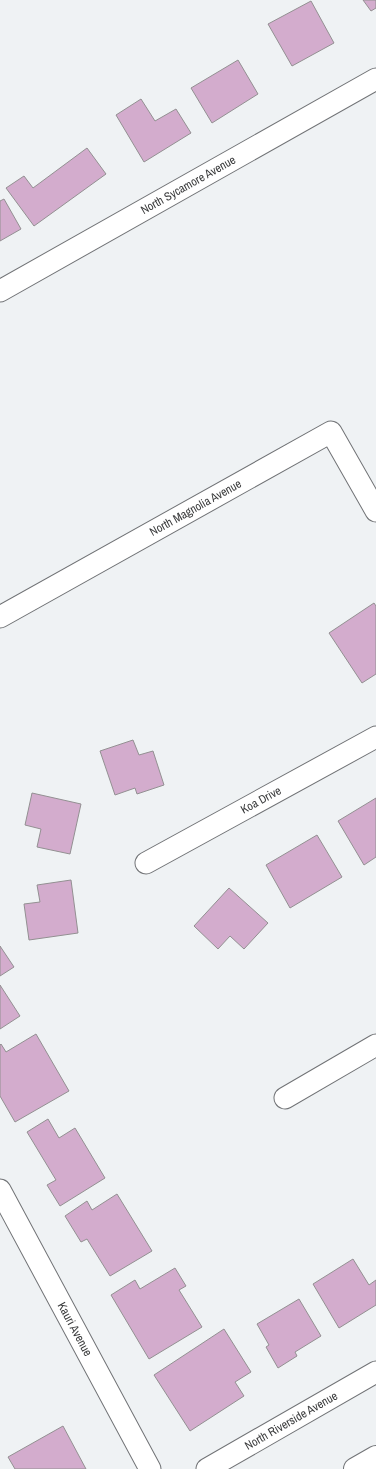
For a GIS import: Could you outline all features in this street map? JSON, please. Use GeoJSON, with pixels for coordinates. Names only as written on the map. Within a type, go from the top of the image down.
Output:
{"type":"FeatureCollection","features":[{"type":"Feature","properties":{"kind":"main road"},"geometry":{"type":"LineString","coordinates":[[355,1469],[376,1457]]}},
{"type":"Feature","properties":{"kind":"street","name":"North Sycamore Avenue"},"geometry":{"type":"LineString","coordinates":[[0,291],[376,79]]}},
{"type":"Feature","properties":{"kind":"street","name":"North Magnolia Avenue"},"geometry":{"type":"LineString","coordinates":[[0,617],[331,432],[376,510]]}},
{"type":"Feature","properties":{"kind":"street","name":"Koa Drive"},"geometry":{"type":"LineString","coordinates":[[146,862],[376,737]]}},
{"type":"Feature","properties":{"kind":"street"},"geometry":{"type":"LineString","coordinates":[[285,1098],[376,1046]]}},
{"type":"Feature","properties":{"kind":"street","name":"Kauri Avenue"},"geometry":{"type":"LineString","coordinates":[[3,1203],[150,1469]]}},
{"type":"Feature","properties":{"kind":"street","name":"North Riverside Avenue"},"geometry":{"type":"LineString","coordinates":[[207,1469],[376,1372]]}},
{"type":"Feature","properties":{"kind":"building"},"geometry":{"type":"Polygon","coordinates":[[[363,0],[376,0],[376,8],[371,11],[363,0]]]}},
{"type":"Feature","properties":{"kind":"building"},"geometry":{"type":"Polygon","coordinates":[[[311,1],[334,43],[292,66],[268,24],[311,1]]]}},
{"type":"Feature","properties":{"kind":"building"},"geometry":{"type":"Polygon","coordinates":[[[238,60],[258,94],[212,123],[191,88],[238,60]]]}},
{"type":"Feature","properties":{"kind":"building"},"geometry":{"type":"Polygon","coordinates":[[[141,99],[155,121],[176,109],[191,133],[144,162],[116,115],[141,99]]]}},
{"type":"Feature","properties":{"kind":"building"},"geometry":{"type":"Polygon","coordinates":[[[87,148],[106,174],[34,226],[6,188],[24,176],[33,188],[87,148]]]}},
{"type":"Feature","properties":{"kind":"building"},"geometry":{"type":"Polygon","coordinates":[[[4,199],[21,229],[0,241],[0,201],[4,199]]]}},
{"type":"Feature","properties":{"kind":"building"},"geometry":{"type":"Polygon","coordinates":[[[374,603],[376,606],[376,674],[362,683],[329,633],[374,603]]]}},
{"type":"Feature","properties":{"kind":"building"},"geometry":{"type":"Polygon","coordinates":[[[133,740],[139,755],[153,751],[164,785],[137,794],[135,788],[115,795],[100,751],[133,740]]]}},
{"type":"Feature","properties":{"kind":"building"},"geometry":{"type":"Polygon","coordinates":[[[32,793],[81,804],[70,854],[37,847],[41,829],[25,825],[32,793]]]}},
{"type":"Feature","properties":{"kind":"building"},"geometry":{"type":"Polygon","coordinates":[[[376,798],[376,857],[364,865],[338,821],[376,798]]]}},
{"type":"Feature","properties":{"kind":"building"},"geometry":{"type":"Polygon","coordinates":[[[317,835],[342,877],[290,908],[266,865],[317,835]]]}},
{"type":"Feature","properties":{"kind":"building"},"geometry":{"type":"Polygon","coordinates":[[[71,880],[78,933],[29,940],[24,904],[40,902],[37,885],[71,880]]]}},
{"type":"Feature","properties":{"kind":"building"},"geometry":{"type":"Polygon","coordinates":[[[229,888],[268,923],[244,949],[230,936],[218,949],[194,926],[229,888]]]}},
{"type":"Feature","properties":{"kind":"building"},"geometry":{"type":"Polygon","coordinates":[[[0,946],[14,967],[0,976],[0,946]]]}},
{"type":"Feature","properties":{"kind":"building"},"geometry":{"type":"Polygon","coordinates":[[[0,985],[20,1016],[0,1029],[0,985]]]}},
{"type":"Feature","properties":{"kind":"building"},"geometry":{"type":"Polygon","coordinates":[[[36,1034],[69,1091],[15,1122],[0,1096],[0,1045],[1,1044],[6,1052],[36,1034]]]}},
{"type":"Feature","properties":{"kind":"building"},"geometry":{"type":"Polygon","coordinates":[[[48,1119],[59,1138],[75,1128],[105,1178],[60,1206],[47,1185],[56,1180],[27,1132],[48,1119]]]}},
{"type":"Feature","properties":{"kind":"building"},"geometry":{"type":"Polygon","coordinates":[[[117,1194],[152,1251],[110,1276],[87,1239],[81,1242],[65,1216],[87,1201],[92,1210],[117,1194]]]}},
{"type":"Feature","properties":{"kind":"building"},"geometry":{"type":"Polygon","coordinates":[[[353,1259],[369,1285],[376,1280],[376,1305],[339,1328],[313,1284],[353,1259]]]}},
{"type":"Feature","properties":{"kind":"building"},"geometry":{"type":"Polygon","coordinates":[[[175,1268],[186,1286],[179,1290],[202,1327],[149,1359],[111,1295],[135,1280],[140,1289],[175,1268]]]}},
{"type":"Feature","properties":{"kind":"building"},"geometry":{"type":"Polygon","coordinates":[[[299,1299],[321,1336],[295,1352],[297,1356],[278,1368],[266,1347],[269,1345],[257,1324],[299,1299]]]}},
{"type":"Feature","properties":{"kind":"building"},"geometry":{"type":"Polygon","coordinates":[[[224,1329],[251,1372],[235,1382],[244,1396],[190,1431],[154,1375],[224,1329]]]}},
{"type":"Feature","properties":{"kind":"building"},"geometry":{"type":"Polygon","coordinates":[[[63,1426],[86,1469],[15,1469],[8,1457],[63,1426]]]}}]}
